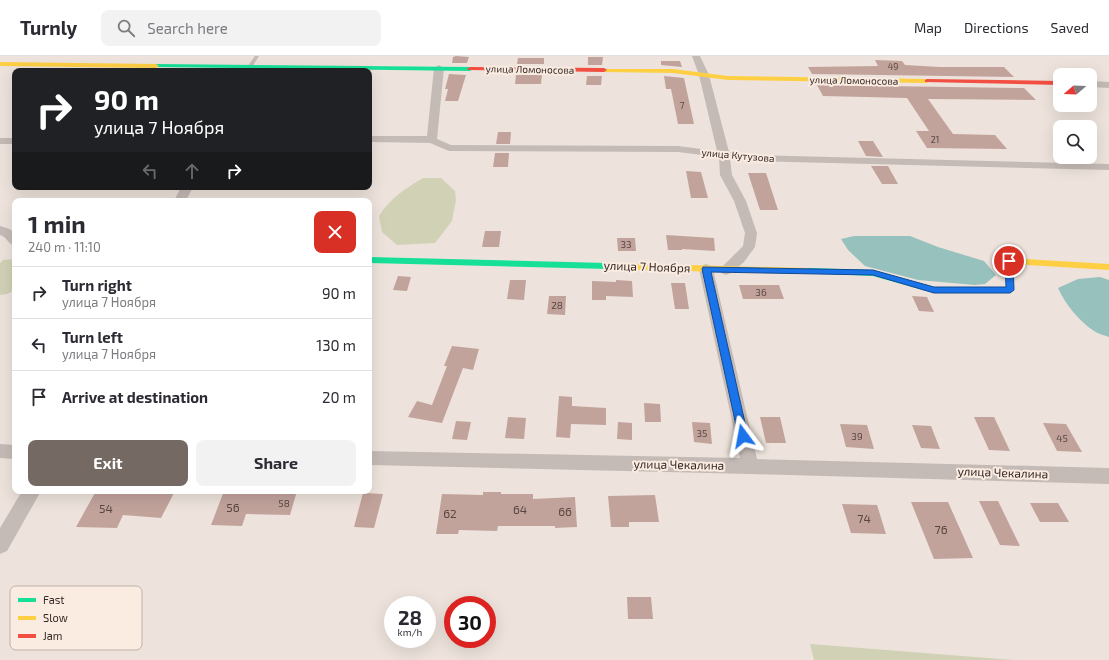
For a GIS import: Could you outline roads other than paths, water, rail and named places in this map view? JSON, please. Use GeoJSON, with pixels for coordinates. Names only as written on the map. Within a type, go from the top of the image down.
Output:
{"type":"FeatureCollection","features":[{"type":"Feature","properties":{"kind":"street"},"geometry":{"type":"LineString","coordinates":[[696,56],[704,75],[724,155],[726,175],[740,201],[751,232],[749,247],[740,259],[726,270]]}},
{"type":"Feature","properties":{"kind":"street","name":"улица Ломоносова"},"geometry":{"type":"LineString","coordinates":[[0,64],[248,68],[439,68],[673,71],[728,78],[1053,83]]}},
{"type":"Feature","properties":{"kind":"street"},"geometry":{"type":"LineString","coordinates":[[432,140],[439,68]]}},
{"type":"Feature","properties":{"kind":"street"},"geometry":{"type":"LineString","coordinates":[[1097,84],[1109,85]]}},
{"type":"Feature","properties":{"kind":"street","name":"улица Кутузова"},"geometry":{"type":"LineString","coordinates":[[372,139],[432,140],[449,148],[678,149],[750,158],[1109,167]]}},
{"type":"Feature","properties":{"kind":"street"},"geometry":{"type":"LineString","coordinates":[[0,141],[12,141]]}},
{"type":"Feature","properties":{"kind":"street"},"geometry":{"type":"LineString","coordinates":[[0,230],[8,233],[12,238]]}},
{"type":"Feature","properties":{"kind":"street","name":"улица 7 Ноября"},"geometry":{"type":"LineString","coordinates":[[372,260],[873,273],[934,290],[1010,290],[1009,261],[1109,267]]}},
{"type":"Feature","properties":{"kind":"street"},"geometry":{"type":"LineString","coordinates":[[706,269],[750,466]]}},
{"type":"Feature","properties":{"kind":"street"},"geometry":{"type":"LineString","coordinates":[[0,452],[12,452]]}},
{"type":"Feature","properties":{"kind":"street","name":"улица Чекалина"},"geometry":{"type":"LineString","coordinates":[[372,458],[750,466],[1109,476]]}},
{"type":"Feature","properties":{"kind":"street"},"geometry":{"type":"LineString","coordinates":[[0,545],[30,494]]}},
{"type":"Feature","properties":{"kind":"lane"},"geometry":{"type":"LineString","coordinates":[[248,68],[256,56]]}},
{"type":"Feature","properties":{"kind":"water"},"geometry":{"type":"Polygon","coordinates":[[[854,236],[910,236],[938,247],[984,261],[996,275],[985,284],[975,285],[918,280],[865,266],[848,250],[841,239],[854,236]]]}},
{"type":"Feature","properties":{"kind":"water"},"geometry":{"type":"Polygon","coordinates":[[[1100,277],[1109,280],[1109,337],[1094,331],[1083,322],[1069,306],[1058,288],[1078,279],[1100,277]]]}}]}
